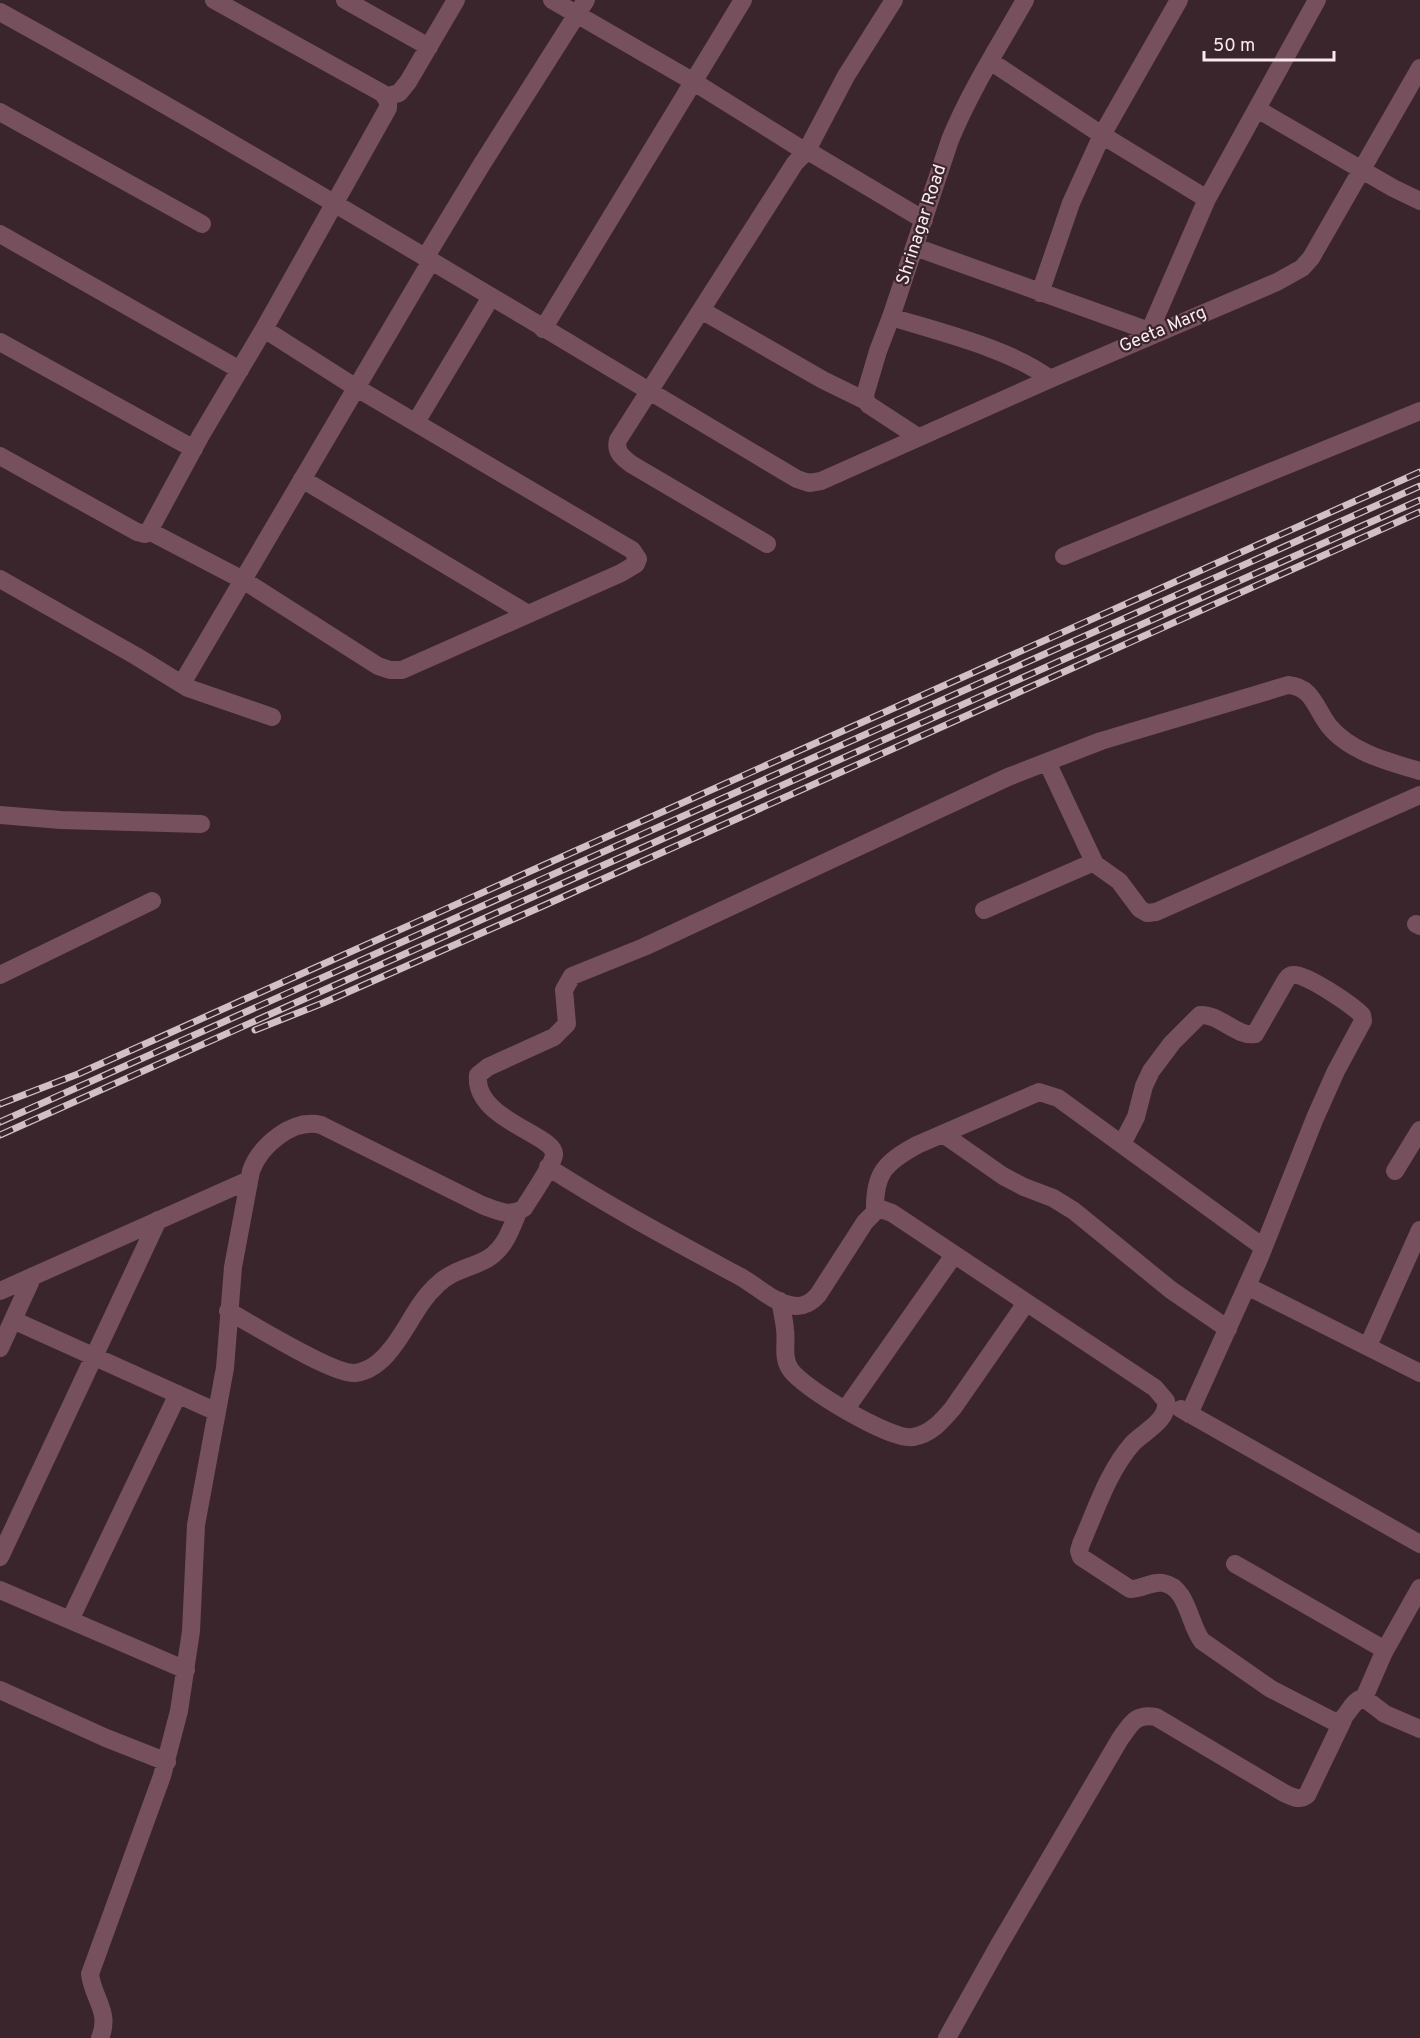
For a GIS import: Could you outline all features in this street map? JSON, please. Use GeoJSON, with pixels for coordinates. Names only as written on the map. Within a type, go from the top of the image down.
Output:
{"type":"FeatureCollection","features":[{"type":"Feature","properties":{"kind":"street"},"geometry":{"type":"LineString","coordinates":[[0,456],[137,532],[145,534],[149,531],[388,108],[388,100],[382,93],[214,0]]}},
{"type":"Feature","properties":{"kind":"street"},"geometry":{"type":"LineString","coordinates":[[345,0],[429,47]]}},
{"type":"Feature","properties":{"kind":"street"},"geometry":{"type":"LineString","coordinates":[[385,97],[399,93],[408,82],[456,0]]}},
{"type":"Feature","properties":{"kind":"street"},"geometry":{"type":"LineString","coordinates":[[552,0],[582,7],[694,82],[806,152],[924,220]]}},
{"type":"Feature","properties":{"kind":"street"},"geometry":{"type":"LineString","coordinates":[[543,329],[743,0]]}},
{"type":"Feature","properties":{"kind":"street"},"geometry":{"type":"LineString","coordinates":[[767,544],[621,456],[616,446],[795,164],[806,152],[846,76],[894,0]]}},
{"type":"Feature","properties":{"kind":"street","name":"Shrinagar Road"},"geometry":{"type":"LineString","coordinates":[[866,401],[865,395],[870,373],[961,114],[974,86],[1025,0]]}},
{"type":"Feature","properties":{"kind":"street"},"geometry":{"type":"LineString","coordinates":[[1040,292],[1071,203],[1102,135],[1179,0]]}},
{"type":"Feature","properties":{"kind":"street"},"geometry":{"type":"LineString","coordinates":[[915,247],[1148,334],[1207,199],[1317,0]]}},
{"type":"Feature","properties":{"kind":"street"},"geometry":{"type":"LineString","coordinates":[[180,682],[184,680],[302,479],[482,164],[582,7]]}},
{"type":"Feature","properties":{"kind":"street"},"geometry":{"type":"LineString","coordinates":[[4,8],[649,391]]}},
{"type":"Feature","properties":{"kind":"street"},"geometry":{"type":"LineString","coordinates":[[990,61],[1102,135],[1207,199]]}},
{"type":"Feature","properties":{"kind":"street","name":"Geeta Marg"},"geometry":{"type":"LineString","coordinates":[[649,391],[797,479],[810,483],[821,481],[1148,334],[1277,282],[1302,268],[1311,258],[1420,68]]}},
{"type":"Feature","properties":{"kind":"street"},"geometry":{"type":"LineString","coordinates":[[1257,109],[1361,170],[1420,201]]}},
{"type":"Feature","properties":{"kind":"street"},"geometry":{"type":"LineString","coordinates":[[0,112],[202,224]]}},
{"type":"Feature","properties":{"kind":"street"},"geometry":{"type":"LineString","coordinates":[[0,234],[240,370]]}},
{"type":"Feature","properties":{"kind":"street"},"geometry":{"type":"LineString","coordinates":[[416,422],[491,297]]}},
{"type":"Feature","properties":{"kind":"street"},"geometry":{"type":"LineString","coordinates":[[701,310],[823,380],[866,401],[918,437]]}},
{"type":"Feature","properties":{"kind":"street"},"geometry":{"type":"LineString","coordinates":[[891,316],[1000,353],[1028,365],[1050,379]]}},
{"type":"Feature","properties":{"kind":"street"},"geometry":{"type":"LineString","coordinates":[[149,531],[243,580],[378,666],[390,670],[402,670],[621,573],[636,564],[638,559],[632,550],[355,387],[264,329]]}},
{"type":"Feature","properties":{"kind":"street"},"geometry":{"type":"LineString","coordinates":[[0,342],[194,449]]}},
{"type":"Feature","properties":{"kind":"street"},"geometry":{"type":"LineString","coordinates":[[1064,556],[1420,411]]}},
{"type":"Feature","properties":{"kind":"street"},"geometry":{"type":"LineString","coordinates":[[302,479],[528,614]]}},
{"type":"Feature","properties":{"kind":"street"},"geometry":{"type":"LineString","coordinates":[[0,579],[200,693],[272,717]]}},
{"type":"Feature","properties":{"kind":"street"},"geometry":{"type":"LineString","coordinates":[[100,2038],[105,2022],[104,2013],[91,1984],[92,1963],[167,1762],[179,1711],[191,1631],[196,1525],[225,1368],[233,1268],[255,1159],[274,1139],[294,1128],[315,1123],[482,1205],[502,1212],[518,1212],[524,1208],[555,1156],[551,1146],[496,1113],[487,1103],[477,1080],[478,1075],[488,1067],[554,1037],[563,1030],[567,1020],[564,990],[572,976],[644,948],[1008,777],[1075,750],[1288,685],[1299,686],[1309,694],[1330,727],[1352,745],[1384,761],[1420,771]]}},
{"type":"Feature","properties":{"kind":"street"},"geometry":{"type":"LineString","coordinates":[[1047,762],[1094,862],[1119,881],[1140,909],[1147,914],[1420,795]]}},
{"type":"Feature","properties":{"kind":"street"},"geometry":{"type":"LineString","coordinates":[[0,815],[61,820],[201,824]]}},
{"type":"Feature","properties":{"kind":"street"},"geometry":{"type":"LineString","coordinates":[[984,910],[1094,862]]}},
{"type":"Feature","properties":{"kind":"street"},"geometry":{"type":"LineString","coordinates":[[0,975],[152,901]]}},
{"type":"Feature","properties":{"kind":"street"},"geometry":{"type":"LineString","coordinates":[[1122,1144],[1136,1118],[1144,1086],[1151,1071],[1196,1017],[1209,1015],[1244,1033],[1255,1034],[1286,980],[1290,975],[1295,974],[1320,985],[1362,1015],[1363,1021],[1336,1071],[1315,1118],[1247,1286],[1190,1414]]}},
{"type":"Feature","properties":{"kind":"street"},"geometry":{"type":"LineString","coordinates":[[874,1212],[875,1185],[881,1173],[901,1154],[1039,1092],[1049,1093],[1058,1098],[1263,1247]]}},
{"type":"Feature","properties":{"kind":"street"},"geometry":{"type":"LineString","coordinates":[[1395,1171],[1420,1130]]}},
{"type":"Feature","properties":{"kind":"street"},"geometry":{"type":"LineString","coordinates":[[943,1134],[1004,1176],[1024,1187],[1053,1198],[1074,1211],[1171,1290],[1228,1329]]}},
{"type":"Feature","properties":{"kind":"street"},"geometry":{"type":"LineString","coordinates":[[548,1167],[602,1202],[746,1280],[780,1301],[796,1306],[811,1303],[865,1222],[874,1212],[881,1209],[887,1210],[1155,1388],[1166,1401],[1420,1544]]}},
{"type":"Feature","properties":{"kind":"street"},"geometry":{"type":"LineString","coordinates":[[0,1291],[249,1180]]}},
{"type":"Feature","properties":{"kind":"street"},"geometry":{"type":"LineString","coordinates":[[228,1311],[332,1368],[355,1373],[366,1370],[377,1365],[392,1348],[437,1284],[451,1274],[484,1261],[495,1254],[507,1240],[518,1212]]}},
{"type":"Feature","properties":{"kind":"street"},"geometry":{"type":"LineString","coordinates":[[0,1557],[158,1220]]}},
{"type":"Feature","properties":{"kind":"street"},"geometry":{"type":"LineString","coordinates":[[1368,1346],[1420,1230]]}},
{"type":"Feature","properties":{"kind":"street"},"geometry":{"type":"LineString","coordinates":[[845,1410],[954,1255]]}},
{"type":"Feature","properties":{"kind":"street"},"geometry":{"type":"LineString","coordinates":[[0,1348],[33,1276]]}},
{"type":"Feature","properties":{"kind":"street"},"geometry":{"type":"LineString","coordinates":[[1247,1286],[1420,1373]]}},
{"type":"Feature","properties":{"kind":"street"},"geometry":{"type":"LineString","coordinates":[[780,1301],[786,1331],[787,1364],[798,1380],[845,1410],[897,1436],[912,1438],[940,1424],[1026,1303]]}},
{"type":"Feature","properties":{"kind":"street"},"geometry":{"type":"LineString","coordinates":[[13,1320],[217,1412]]}},
{"type":"Feature","properties":{"kind":"street"},"geometry":{"type":"LineString","coordinates":[[70,1620],[178,1394]]}},
{"type":"Feature","properties":{"kind":"street"},"geometry":{"type":"LineString","coordinates":[[1166,1401],[1166,1412],[1134,1442],[1123,1456],[1105,1488],[1081,1544],[1079,1551],[1081,1557],[1130,1588],[1138,1589],[1161,1582],[1169,1585],[1186,1603],[1195,1631],[1202,1641],[1272,1689],[1331,1720],[1338,1722],[1343,1720]]}},
{"type":"Feature","properties":{"kind":"street"},"geometry":{"type":"LineString","coordinates":[[1234,1564],[1384,1650]]}},
{"type":"Feature","properties":{"kind":"street"},"geometry":{"type":"LineString","coordinates":[[947,2038],[1120,1739],[1132,1723],[1139,1717],[1147,1715],[1156,1717],[1284,1793],[1296,1799],[1302,1799],[1307,1795],[1343,1720],[1356,1701],[1364,1698],[1384,1650],[1420,1588]]}},
{"type":"Feature","properties":{"kind":"street"},"geometry":{"type":"LineString","coordinates":[[0,1590],[186,1670]]}},
{"type":"Feature","properties":{"kind":"street"},"geometry":{"type":"LineString","coordinates":[[0,1690],[106,1738],[167,1762]]}},
{"type":"Feature","properties":{"kind":"street"},"geometry":{"type":"LineString","coordinates":[[1364,1698],[1385,1714],[1420,1729]]}},
{"type":"Feature","properties":{"kind":"railway"},"geometry":{"type":"LineString","coordinates":[[0,1104],[78,1074],[1420,472]]}},
{"type":"Feature","properties":{"kind":"railway"},"geometry":{"type":"LineString","coordinates":[[0,1122],[1420,486]]}},
{"type":"Feature","properties":{"kind":"railway"},"geometry":{"type":"LineString","coordinates":[[0,1135],[1420,500]]}},
{"type":"Feature","properties":{"kind":"railway"},"geometry":{"type":"LineString","coordinates":[[255,1030],[323,1003],[545,905],[1420,512]]}}]}
